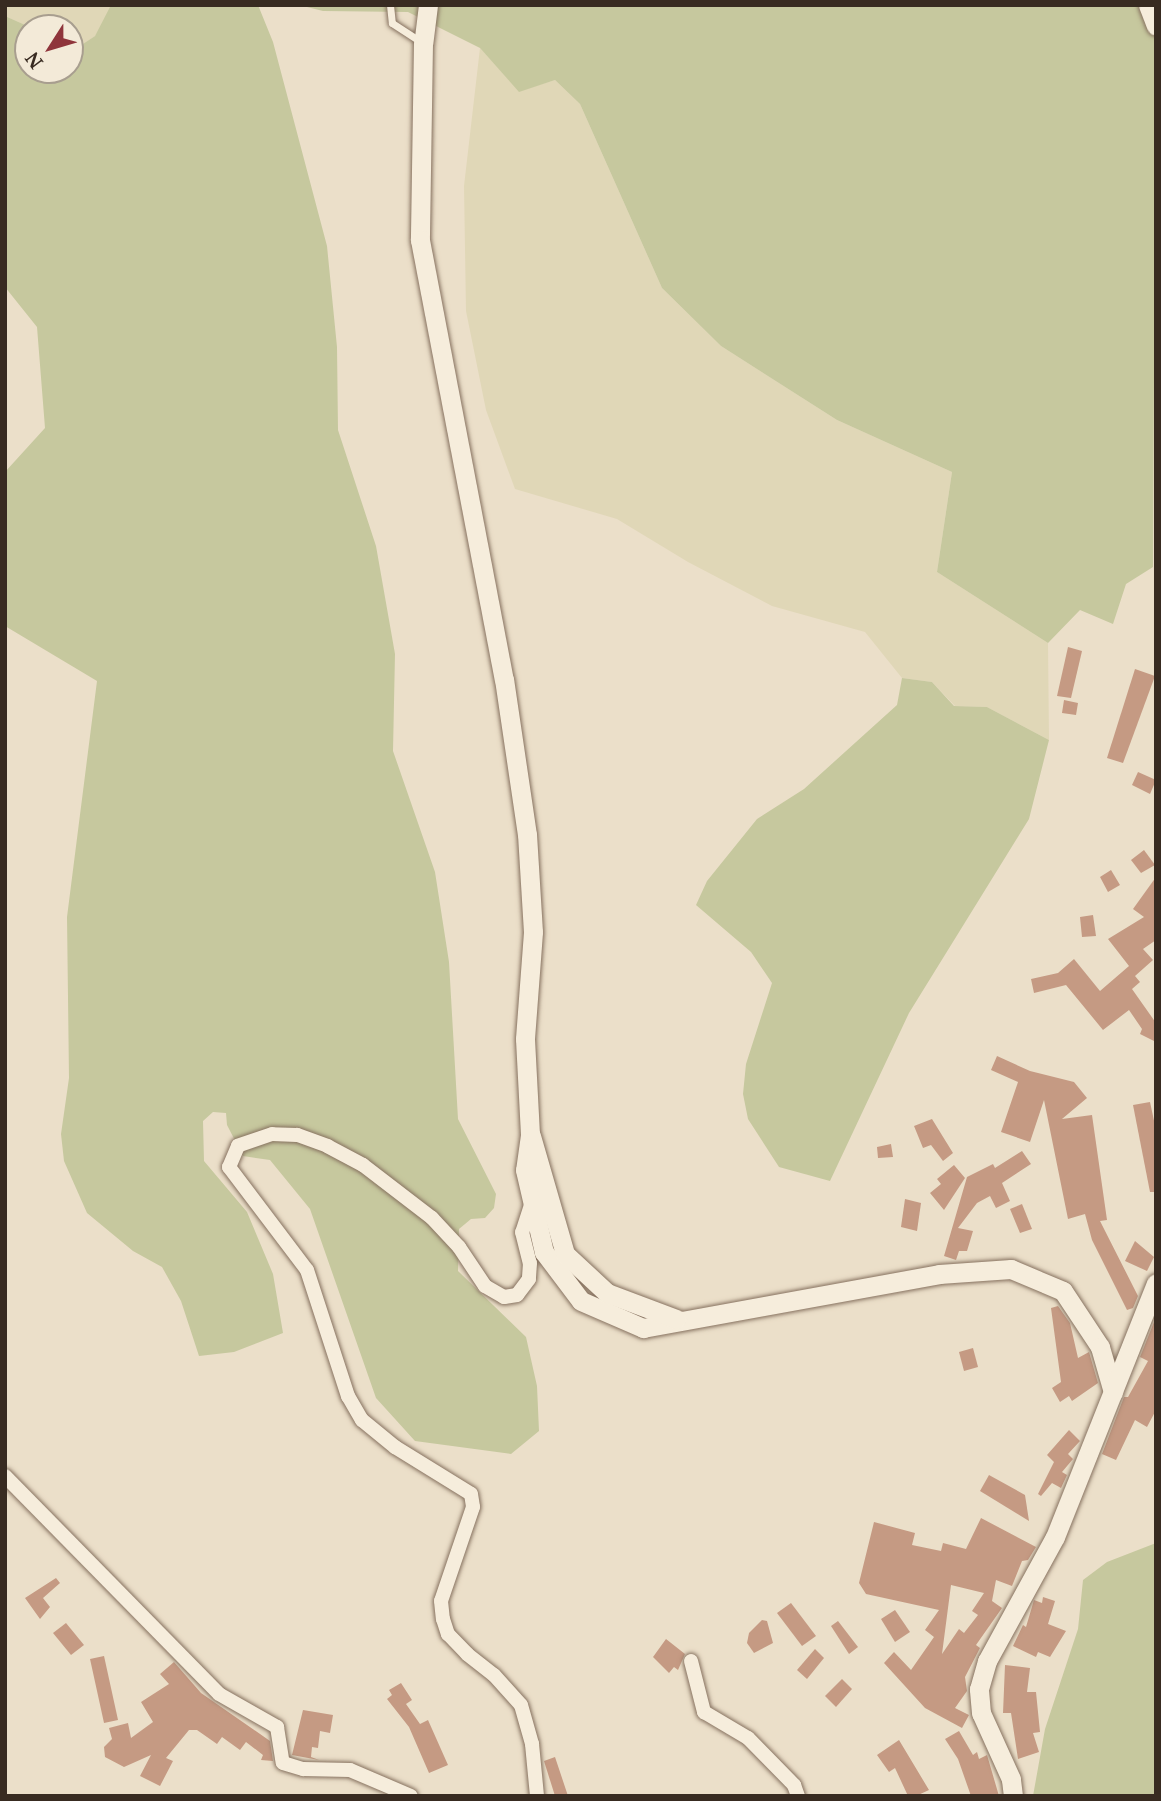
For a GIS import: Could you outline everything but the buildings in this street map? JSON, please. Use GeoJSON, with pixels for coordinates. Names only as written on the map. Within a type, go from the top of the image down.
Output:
{"type":"FeatureCollection","features":[{"type":"Feature","properties":{"kind":"main road"},"geometry":{"type":"LineString","coordinates":[[428,5],[423,43],[420,240],[501,665],[527,834],[533,932],[525,1039],[530,1135],[525,1170],[544,1252],[581,1301],[643,1328],[697,1314],[939,1274],[1011,1269],[1063,1291],[1100,1347],[1113,1392]]}},
{"type":"Feature","properties":{"kind":"main road"},"geometry":{"type":"LineString","coordinates":[[1148,5],[1156,26]]}},
{"type":"Feature","properties":{"kind":"main road"},"geometry":{"type":"LineString","coordinates":[[530,1135],[565,1254],[607,1293],[676,1320]]}},
{"type":"Feature","properties":{"kind":"main road"},"geometry":{"type":"LineString","coordinates":[[1013,1796],[1011,1779],[981,1713],[979,1689],[987,1661],[1055,1536],[1156,1283]]}},
{"type":"Feature","properties":{"kind":"street"},"geometry":{"type":"LineString","coordinates":[[532,1202],[522,1232],[530,1263],[529,1279],[517,1295],[504,1297],[485,1286],[459,1247],[432,1218],[363,1165],[328,1146],[297,1135],[272,1134],[238,1146],[229,1167],[307,1270],[348,1396],[362,1420],[395,1447],[471,1494],[473,1507],[441,1601],[443,1619],[448,1634],[467,1654],[494,1675],[522,1705],[532,1744],[537,1796]]}},
{"type":"Feature","properties":{"kind":"street"},"geometry":{"type":"LineString","coordinates":[[5,1476],[219,1693],[277,1727],[283,1763],[303,1769],[350,1770],[411,1796]]}},
{"type":"Feature","properties":{"kind":"street"},"geometry":{"type":"LineString","coordinates":[[691,1661],[704,1712],[748,1738],[794,1785],[798,1796]]}},
{"type":"Feature","properties":{"kind":"lane"},"geometry":{"type":"LineString","coordinates":[[390,5],[393,23],[423,43]]}},
{"type":"Feature","properties":{"kind":"shaded area"},"geometry":{"type":"Polygon","coordinates":[[[5,5],[111,5],[111,11],[95,36],[84,44],[84,14],[14,14],[14,20],[5,16],[5,5]]]}},
{"type":"Feature","properties":{"kind":"shaded area"},"geometry":{"type":"Polygon","coordinates":[[[480,48],[519,91],[555,80],[580,104],[662,288],[721,346],[837,420],[952,472],[937,572],[1048,643],[1049,740],[987,707],[955,706],[932,682],[902,678],[865,632],[772,606],[688,562],[617,519],[515,489],[486,410],[466,311],[464,186],[480,48]]]}},
{"type":"Feature","properties":{"kind":"green space"},"geometry":{"type":"Polygon","coordinates":[[[111,5],[258,5],[273,42],[327,246],[337,347],[338,430],[376,546],[395,654],[393,751],[435,872],[449,962],[458,1119],[496,1194],[494,1208],[485,1218],[471,1219],[459,1229],[458,1271],[526,1337],[537,1386],[539,1431],[511,1454],[415,1441],[376,1398],[310,1209],[270,1160],[243,1156],[227,1125],[226,1113],[213,1112],[203,1121],[204,1161],[247,1212],[273,1274],[283,1333],[234,1352],[199,1356],[181,1301],[162,1267],[133,1251],[87,1213],[64,1161],[61,1134],[69,1078],[67,917],[97,681],[5,626],[5,472],[45,428],[37,327],[5,287],[5,16],[14,20],[14,84],[84,84],[84,43],[95,36],[111,5]]]}},
{"type":"Feature","properties":{"kind":"green space"},"geometry":{"type":"Polygon","coordinates":[[[299,5],[1156,5],[1153,567],[1126,584],[1113,624],[1080,610],[1048,643],[937,572],[952,472],[837,420],[721,346],[662,288],[580,104],[555,80],[519,92],[480,48],[408,12],[323,11],[299,5]]]}},
{"type":"Feature","properties":{"kind":"green space"},"geometry":{"type":"Polygon","coordinates":[[[902,678],[932,682],[954,706],[987,707],[1049,740],[1029,819],[909,1013],[830,1181],[779,1167],[748,1119],[743,1094],[746,1064],[772,983],[751,952],[696,905],[707,881],[757,819],[804,789],[897,705],[902,678]]]}},
{"type":"Feature","properties":{"kind":"green space"},"geometry":{"type":"Polygon","coordinates":[[[1156,1543],[1156,1796],[1033,1796],[1045,1729],[1078,1629],[1083,1580],[1107,1562],[1156,1543]]]}}]}
